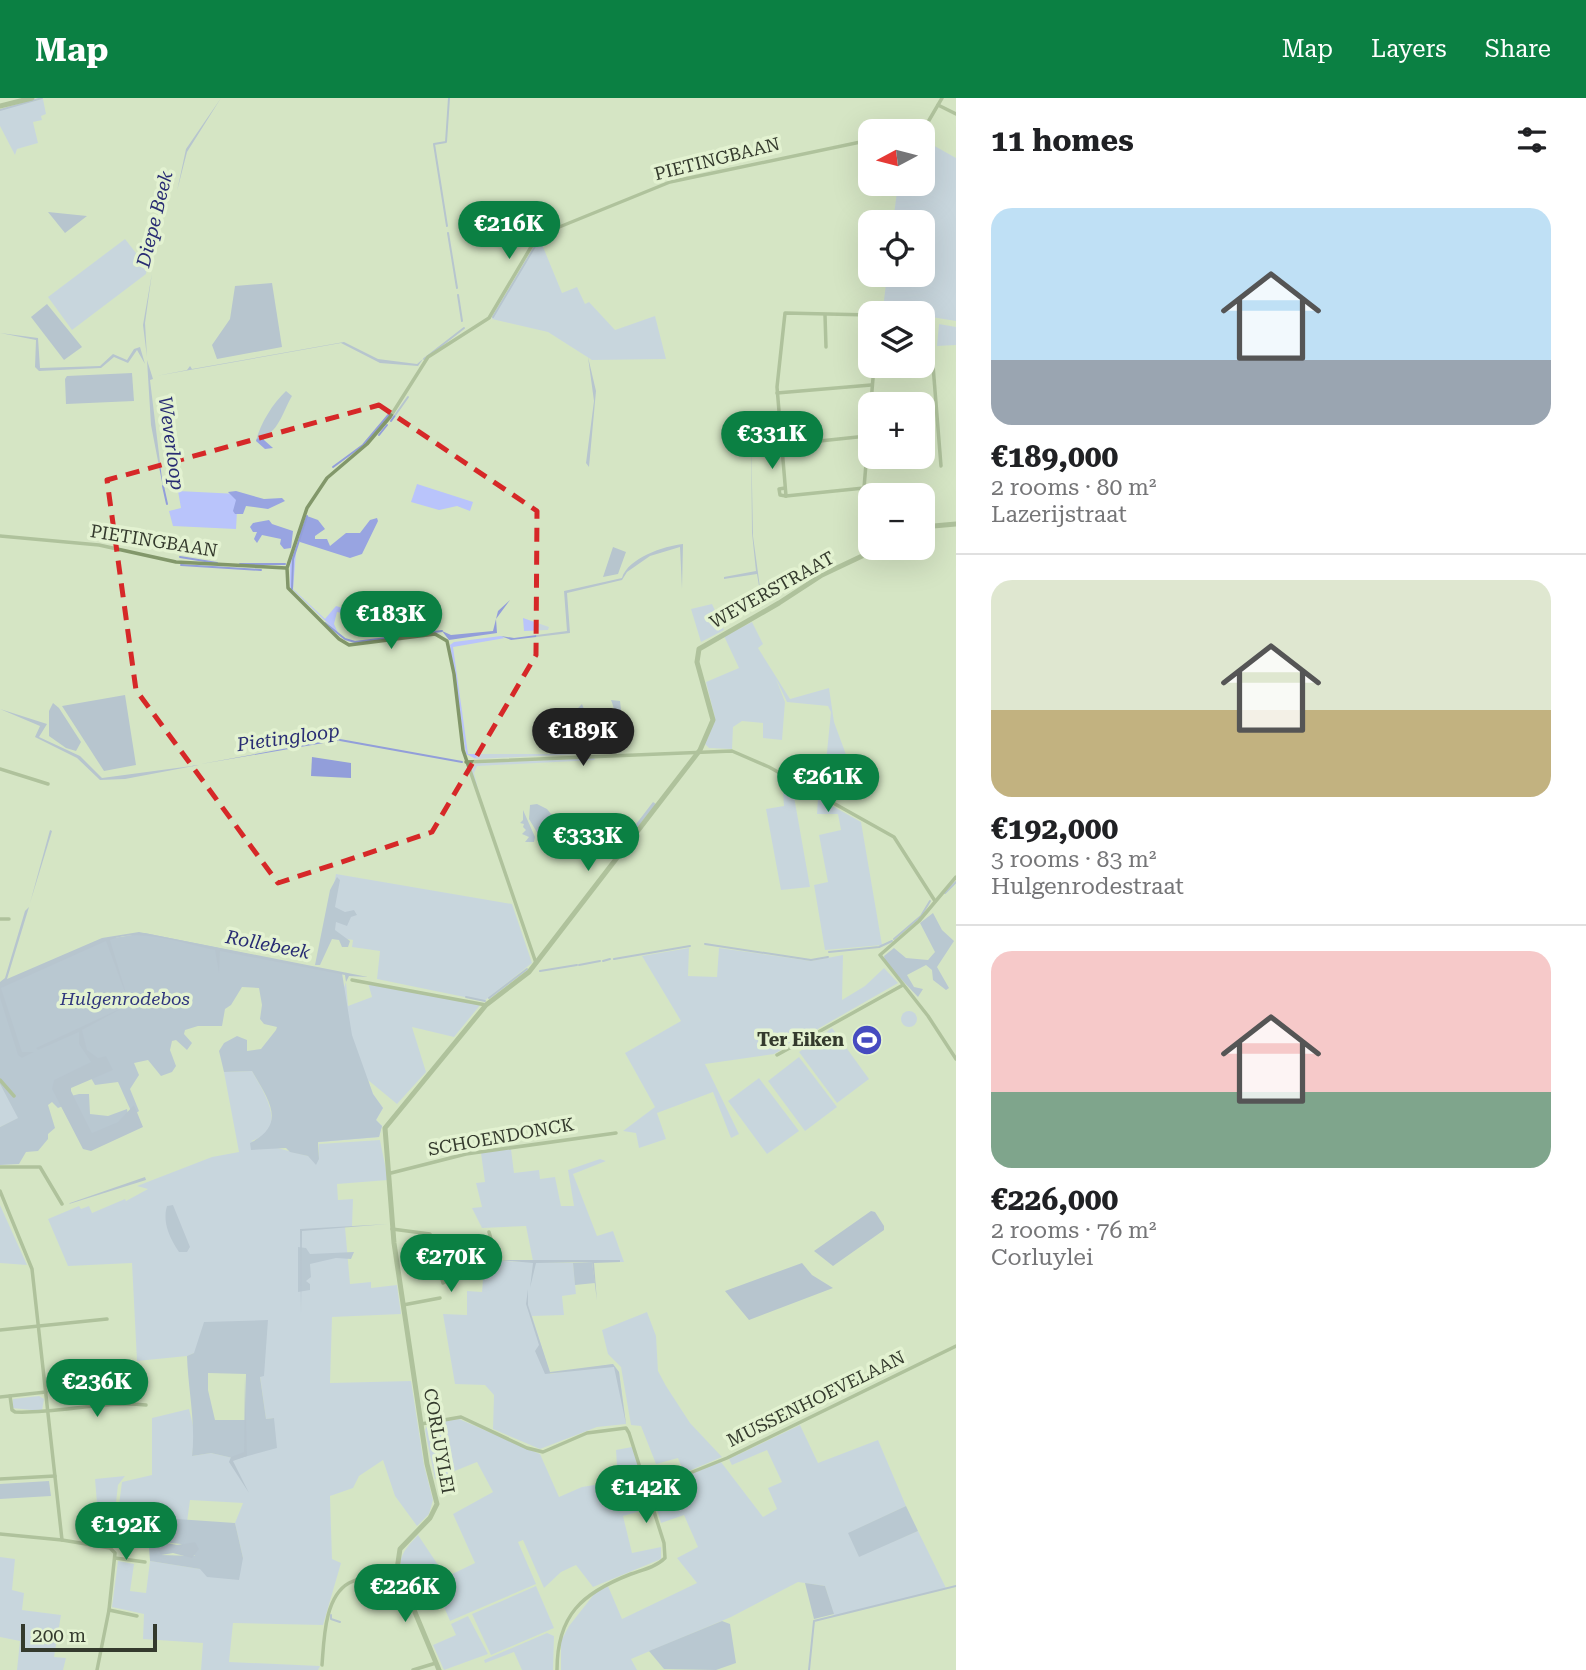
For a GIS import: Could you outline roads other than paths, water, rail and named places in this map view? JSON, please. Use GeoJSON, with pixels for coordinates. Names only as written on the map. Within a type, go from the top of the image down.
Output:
{"type":"FeatureCollection","features":[{"type":"Feature","properties":{"kind":"street"},"geometry":{"type":"LineString","coordinates":[[0,106],[32,98]]}},
{"type":"Feature","properties":{"kind":"street"},"geometry":{"type":"LineString","coordinates":[[930,119],[942,98]]}},
{"type":"Feature","properties":{"kind":"street"},"geometry":{"type":"LineString","coordinates":[[938,105],[956,114]]}},
{"type":"Feature","properties":{"kind":"street","name":"PIETINGBAAN"},"geometry":{"type":"LineString","coordinates":[[0,536],[99,545],[176,562],[287,568],[313,495],[327,478],[367,444],[390,418],[428,357],[489,318],[534,242],[542,234],[670,182],[858,143]]}},
{"type":"Feature","properties":{"kind":"street"},"geometry":{"type":"LineString","coordinates":[[858,315],[785,313],[777,393],[785,488],[779,489],[780,495],[858,489]]}},
{"type":"Feature","properties":{"kind":"street"},"geometry":{"type":"LineString","coordinates":[[825,315],[826,347]]}},
{"type":"Feature","properties":{"kind":"street"},"geometry":{"type":"LineString","coordinates":[[870,392],[872,378]]}},
{"type":"Feature","properties":{"kind":"street"},"geometry":{"type":"LineString","coordinates":[[934,378],[941,466]]}},
{"type":"Feature","properties":{"kind":"street"},"geometry":{"type":"LineString","coordinates":[[777,393],[871,385]]}},
{"type":"Feature","properties":{"kind":"street"},"geometry":{"type":"LineString","coordinates":[[782,445],[858,437]]}},
{"type":"Feature","properties":{"kind":"street"},"geometry":{"type":"LineString","coordinates":[[935,526],[956,524]]}},
{"type":"Feature","properties":{"kind":"street","name":"WEVERSTRAAT"},"geometry":{"type":"LineString","coordinates":[[486,1005],[536,962],[699,751],[713,720],[697,662],[701,647],[822,575],[858,559]]}},
{"type":"Feature","properties":{"kind":"street"},"geometry":{"type":"LineString","coordinates":[[287,568],[288,588],[293,596],[344,643],[355,645],[435,634],[445,638],[454,674],[466,762],[536,962]]}},
{"type":"Feature","properties":{"kind":"street"},"geometry":{"type":"LineString","coordinates":[[466,762],[722,749],[746,755],[894,838],[935,901]]}},
{"type":"Feature","properties":{"kind":"street"},"geometry":{"type":"LineString","coordinates":[[0,769],[48,784]]}},
{"type":"Feature","properties":{"kind":"street"},"geometry":{"type":"LineString","coordinates":[[956,877],[919,921],[880,955],[928,1016],[956,1059]]}},
{"type":"Feature","properties":{"kind":"street"},"geometry":{"type":"LineString","coordinates":[[0,919],[9,919]]}},
{"type":"Feature","properties":{"kind":"street"},"geometry":{"type":"LineString","coordinates":[[352,980],[486,1005]]}},
{"type":"Feature","properties":{"kind":"street"},"geometry":{"type":"LineString","coordinates":[[777,1055],[903,985]]}},
{"type":"Feature","properties":{"kind":"street","name":"CORLUYLEI"},"geometry":{"type":"LineString","coordinates":[[397,1569],[400,1549],[430,1518],[437,1504],[421,1424],[403,1305],[392,1229],[391,1174],[384,1139],[388,1122],[486,1005]]}},
{"type":"Feature","properties":{"kind":"street"},"geometry":{"type":"LineString","coordinates":[[0,1080],[14,1096]]}},
{"type":"Feature","properties":{"kind":"street","name":"SCHOENDONCK"},"geometry":{"type":"LineString","coordinates":[[391,1174],[466,1154],[616,1133]]}},
{"type":"Feature","properties":{"kind":"street"},"geometry":{"type":"LineString","coordinates":[[0,1167],[40,1167],[62,1203]]}},
{"type":"Feature","properties":{"kind":"street"},"geometry":{"type":"LineString","coordinates":[[0,1191],[32,1269],[62,1540]]}},
{"type":"Feature","properties":{"kind":"street"},"geometry":{"type":"LineString","coordinates":[[392,1229],[430,1234],[443,1283],[497,1260],[489,1232]]}},
{"type":"Feature","properties":{"kind":"street"},"geometry":{"type":"LineString","coordinates":[[403,1305],[440,1298]]}},
{"type":"Feature","properties":{"kind":"street"},"geometry":{"type":"LineString","coordinates":[[0,1330],[107,1319]]}},
{"type":"Feature","properties":{"kind":"street","name":"MUSSENHOEVELAAN"},"geometry":{"type":"LineString","coordinates":[[648,1490],[727,1458],[956,1346]]}},
{"type":"Feature","properties":{"kind":"street"},"geometry":{"type":"LineString","coordinates":[[0,1397],[46,1392]]}},
{"type":"Feature","properties":{"kind":"street"},"geometry":{"type":"LineString","coordinates":[[10,1396],[13,1411],[48,1412],[130,1403],[146,1405]]}},
{"type":"Feature","properties":{"kind":"street"},"geometry":{"type":"LineString","coordinates":[[421,1424],[461,1417],[527,1448],[543,1452],[587,1433],[626,1428],[664,1543],[665,1558],[600,1586],[589,1595],[558,1638],[557,1670]]}},
{"type":"Feature","properties":{"kind":"street"},"geometry":{"type":"LineString","coordinates":[[0,1479],[55,1476]]}},
{"type":"Feature","properties":{"kind":"street"},"geometry":{"type":"LineString","coordinates":[[0,1534],[62,1540],[114,1550],[109,1610],[97,1670]]}},
{"type":"Feature","properties":{"kind":"street"},"geometry":{"type":"LineString","coordinates":[[115,1558],[145,1562]]}},
{"type":"Feature","properties":{"kind":"street"},"geometry":{"type":"LineString","coordinates":[[322,1665],[328,1618],[343,1588],[352,1582],[397,1569],[439,1670]]}},
{"type":"Feature","properties":{"kind":"street"},"geometry":{"type":"LineString","coordinates":[[109,1610],[137,1616]]}},
{"type":"Feature","properties":{"kind":"street"},"geometry":{"type":"LineString","coordinates":[[413,1670],[436,1663]]}},
{"type":"Feature","properties":{"kind":"waterway"},"geometry":{"type":"LineString","coordinates":[[0,110],[42,98]]}},
{"type":"Feature","properties":{"kind":"waterway"},"geometry":{"type":"LineString","coordinates":[[447,226],[434,144],[446,142],[449,98]]}},
{"type":"Feature","properties":{"kind":"waterway"},"geometry":{"type":"LineString","coordinates":[[448,233],[457,288]]}},
{"type":"Feature","properties":{"kind":"waterway"},"geometry":{"type":"LineString","coordinates":[[493,317],[537,243]]}},
{"type":"Feature","properties":{"kind":"waterway"},"geometry":{"type":"LineString","coordinates":[[458,295],[462,321]]}},
{"type":"Feature","properties":{"kind":"waterway"},"geometry":{"type":"LineString","coordinates":[[424,359],[464,328]]}},
{"type":"Feature","properties":{"kind":"waterway"},"geometry":{"type":"LineString","coordinates":[[391,421],[408,397]]}},
{"type":"Feature","properties":{"kind":"waterway"},"geometry":{"type":"LineString","coordinates":[[333,467],[363,445],[390,413]]}},
{"type":"Feature","properties":{"kind":"waterway"},"geometry":{"type":"LineString","coordinates":[[379,435],[387,425]]}},
{"type":"Feature","properties":{"kind":"waterway","name":"Weverloop"},"geometry":{"type":"LineString","coordinates":[[163,486],[167,504]]}},
{"type":"Feature","properties":{"kind":"waterway","name":"Weverloop"},"geometry":{"type":"LineString","coordinates":[[292,589],[293,559],[307,516]]}},
{"type":"Feature","properties":{"kind":"waterway","name":"Weverloop"},"geometry":{"type":"LineString","coordinates":[[180,557],[217,563]]}},
{"type":"Feature","properties":{"kind":"waterway","name":"Weverloop"},"geometry":{"type":"LineString","coordinates":[[240,564],[285,564]]}},
{"type":"Feature","properties":{"kind":"waterway"},"geometry":{"type":"LineString","coordinates":[[181,565],[261,570]]}},
{"type":"Feature","properties":{"kind":"waterway","name":"Weverloop"},"geometry":{"type":"LineString","coordinates":[[325,623],[345,639],[355,642],[442,631]]}},
{"type":"Feature","properties":{"kind":"waterway","name":"Pietingloop"},"geometry":{"type":"LineString","coordinates":[[340,740],[462,762]]}},
{"type":"Feature","properties":{"kind":"waterway","name":"Rollebeek"},"geometry":{"type":"LineString","coordinates":[[945,893],[956,882]]}},
{"type":"Feature","properties":{"kind":"waterway","name":"Rollebeek"},"geometry":{"type":"LineString","coordinates":[[894,939],[921,916],[930,901]]}},
{"type":"Feature","properties":{"kind":"waterway","name":"Rollebeek"},"geometry":{"type":"LineString","coordinates":[[829,952],[879,947],[892,941]]}},
{"type":"Feature","properties":{"kind":"waterway","name":"Rollebeek"},"geometry":{"type":"LineString","coordinates":[[705,944],[811,960],[828,957]]}},
{"type":"Feature","properties":{"kind":"waterway","name":"Rollebeek"},"geometry":{"type":"LineString","coordinates":[[614,959],[690,946]]}},
{"type":"Feature","properties":{"kind":"waterway","name":"Rollebeek"},"geometry":{"type":"LineString","coordinates":[[603,961],[610,959]]}},
{"type":"Feature","properties":{"kind":"waterway","name":"Rollebeek"},"geometry":{"type":"LineString","coordinates":[[579,965],[600,961]]}},
{"type":"Feature","properties":{"kind":"waterway","name":"Rollebeek"},"geometry":{"type":"LineString","coordinates":[[540,971],[577,965]]}},
{"type":"Feature","properties":{"kind":"waterway","name":"Rollebeek"},"geometry":{"type":"LineString","coordinates":[[489,998],[527,969]]}},
{"type":"Feature","properties":{"kind":"waterway","name":"Rollebeek"},"geometry":{"type":"LineString","coordinates":[[466,997],[485,1001]]}},
{"type":"Feature","properties":{"kind":"waterway"},"geometry":{"type":"LineString","coordinates":[[809,1670],[814,1621],[956,1586]]}},
{"type":"Feature","properties":{"kind":"waterway"},"geometry":{"type":"LineString","coordinates":[[331,1615],[331,1619],[340,1622]]}},
{"type":"Feature","properties":{"kind":"place","name":"Ter Eiken"},"geometry":{"type":"Point","coordinates":[867,1040]}},
{"type":"Feature","properties":{"kind":"water label","name":"Diepe Beek"},"geometry":{"type":"Point","coordinates":[154,219]}},
{"type":"Feature","properties":{"kind":"park label","name":"Hulgenrodebos"},"geometry":{"type":"Point","coordinates":[125,999]}}]}
